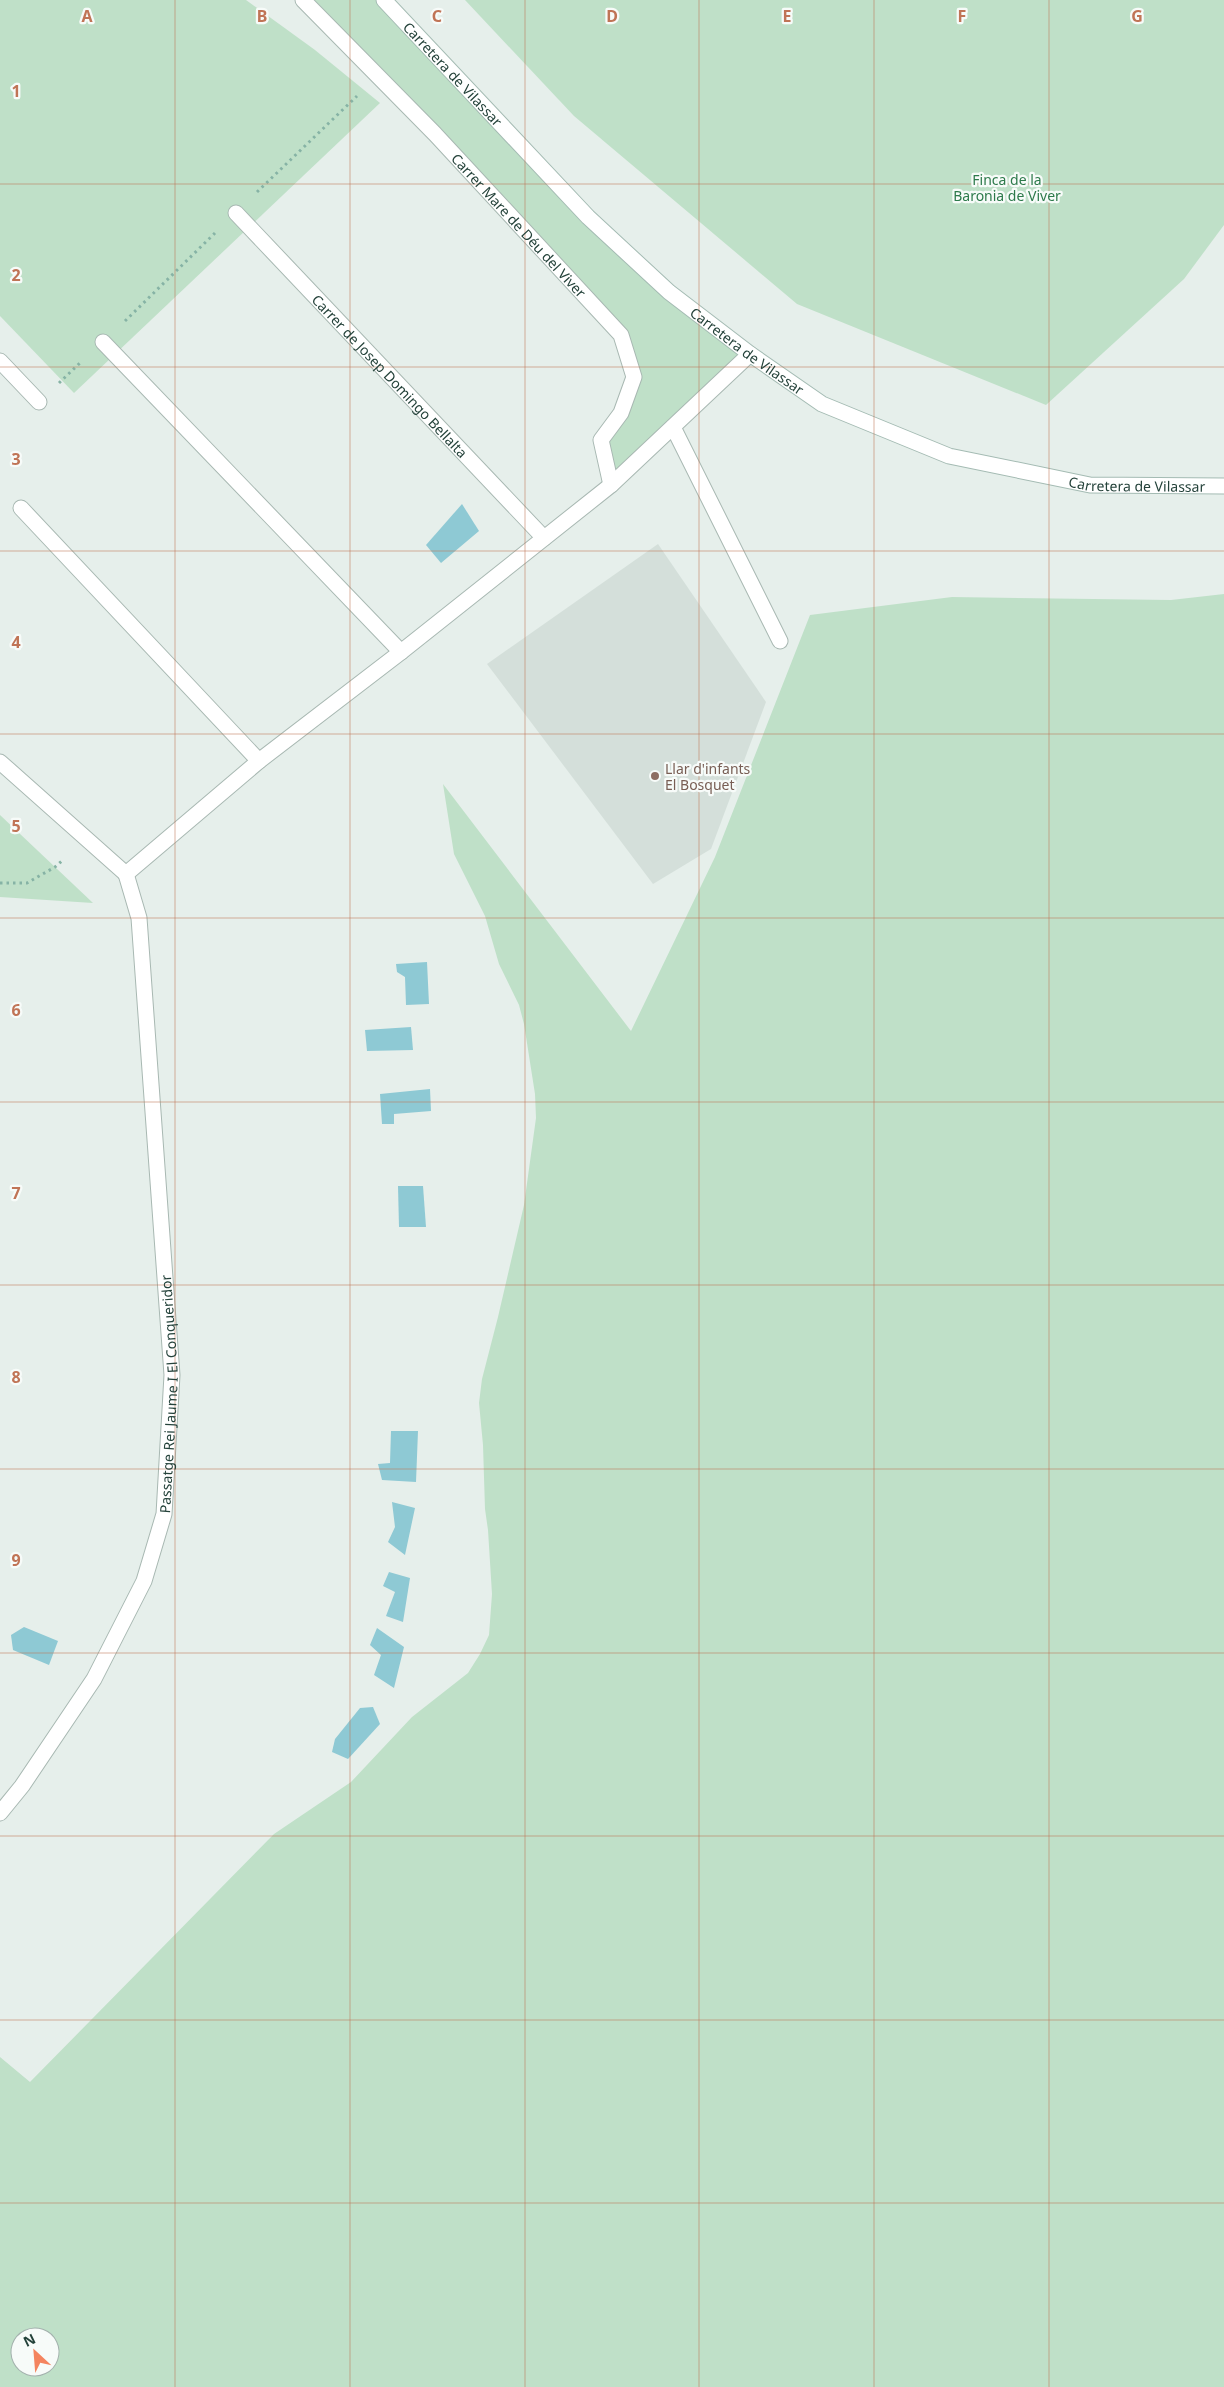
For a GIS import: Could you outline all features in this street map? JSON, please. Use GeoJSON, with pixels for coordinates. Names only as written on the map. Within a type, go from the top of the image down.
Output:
{"type":"FeatureCollection","features":[{"type":"Feature","properties":{"kind":"street","name":"Carrer Mare de Déu del Viver"},"geometry":{"type":"LineString","coordinates":[[303,0],[378,76],[621,335],[634,377],[621,413],[601,440],[611,485]]}},
{"type":"Feature","properties":{"kind":"street","name":"Carretera de Vilassar"},"geometry":{"type":"LineString","coordinates":[[384,0],[588,217],[670,292],[750,354],[822,404],[949,456],[1090,485],[1224,486]]}},
{"type":"Feature","properties":{"kind":"street","name":"Carrer de Josep Domingo Bellalta"},"geometry":{"type":"LineString","coordinates":[[236,213],[544,538]]}},
{"type":"Feature","properties":{"kind":"street"},"geometry":{"type":"LineString","coordinates":[[103,342],[401,652]]}},
{"type":"Feature","properties":{"kind":"street"},"geometry":{"type":"LineString","coordinates":[[0,762],[126,874],[259,761],[401,652],[611,485],[750,354]]}},
{"type":"Feature","properties":{"kind":"street"},"geometry":{"type":"LineString","coordinates":[[0,360],[39,402]]}},
{"type":"Feature","properties":{"kind":"street"},"geometry":{"type":"LineString","coordinates":[[673,427],[780,641]]}},
{"type":"Feature","properties":{"kind":"street"},"geometry":{"type":"LineString","coordinates":[[21,508],[259,761]]}},
{"type":"Feature","properties":{"kind":"street","name":"Passatge Rei Jaume I El Conqueridor"},"geometry":{"type":"LineString","coordinates":[[0,1813],[22,1786],[94,1679],[144,1581],[164,1514],[172,1375],[139,918],[126,874]]}},
{"type":"Feature","properties":{"kind":"path"},"geometry":{"type":"LineString","coordinates":[[39,402],[378,76]]}},
{"type":"Feature","properties":{"kind":"path"},"geometry":{"type":"LineString","coordinates":[[0,883],[27,883],[55,868],[87,839]]}},
{"type":"Feature","properties":{"kind":"shaded area","name":"Llar d'infants El Bosquet"},"geometry":{"type":"Polygon","coordinates":[[[658,544],[766,702],[711,849],[653,884],[487,664],[658,544]]]}},
{"type":"Feature","properties":{"kind":"green space"},"geometry":{"type":"Polygon","coordinates":[[[0,0],[246,0],[315,50],[380,103],[74,393],[0,316],[0,0]]]}},
{"type":"Feature","properties":{"kind":"green space"},"geometry":{"type":"Polygon","coordinates":[[[303,0],[376,0],[576,215],[665,295],[740,356],[611,485],[601,440],[634,377],[621,335],[303,0]]]}},
{"type":"Feature","properties":{"kind":"green space","name":"Finca de la Baronia de Viver"},"geometry":{"type":"Polygon","coordinates":[[[465,0],[1224,0],[1224,225],[1184,279],[1046,405],[797,304],[574,116],[465,0]]]}},
{"type":"Feature","properties":{"kind":"green space"},"geometry":{"type":"Polygon","coordinates":[[[1224,594],[1224,2387],[0,2387],[0,2057],[30,2082],[274,1834],[351,1782],[412,1717],[468,1673],[489,1635],[492,1594],[479,1403],[482,1379],[524,1205],[536,1118],[535,1094],[524,1024],[519,1005],[499,964],[485,916],[454,854],[443,784],[631,1031],[715,857],[810,615],[952,597],[1171,600],[1224,594]]]}},
{"type":"Feature","properties":{"kind":"green space"},"geometry":{"type":"Polygon","coordinates":[[[0,815],[93,903],[0,897],[0,815]]]}},
{"type":"Feature","properties":{"kind":"water"},"geometry":{"type":"Polygon","coordinates":[[[462,504],[479,531],[441,563],[426,545],[462,504]]]}},
{"type":"Feature","properties":{"kind":"water"},"geometry":{"type":"Polygon","coordinates":[[[427,962],[429,1004],[406,1005],[405,977],[397,972],[396,964],[427,962]]]}},
{"type":"Feature","properties":{"kind":"water"},"geometry":{"type":"Polygon","coordinates":[[[411,1027],[413,1050],[367,1051],[365,1030],[411,1027]]]}},
{"type":"Feature","properties":{"kind":"water"},"geometry":{"type":"Polygon","coordinates":[[[430,1089],[431,1111],[394,1114],[394,1124],[382,1124],[380,1094],[430,1089]]]}},
{"type":"Feature","properties":{"kind":"water"},"geometry":{"type":"Polygon","coordinates":[[[398,1186],[423,1186],[426,1227],[399,1227],[398,1186]]]}},
{"type":"Feature","properties":{"kind":"water"},"geometry":{"type":"Polygon","coordinates":[[[391,1431],[418,1431],[416,1482],[382,1480],[378,1464],[390,1463],[391,1431]]]}},
{"type":"Feature","properties":{"kind":"water"},"geometry":{"type":"Polygon","coordinates":[[[392,1502],[415,1508],[405,1555],[388,1542],[395,1527],[392,1502]]]}},
{"type":"Feature","properties":{"kind":"water"},"geometry":{"type":"Polygon","coordinates":[[[389,1572],[410,1578],[403,1622],[386,1616],[395,1592],[383,1586],[389,1572]]]}},
{"type":"Feature","properties":{"kind":"water"},"geometry":{"type":"Polygon","coordinates":[[[24,1627],[58,1641],[49,1665],[13,1650],[11,1635],[24,1627]]]}},
{"type":"Feature","properties":{"kind":"water"},"geometry":{"type":"Polygon","coordinates":[[[377,1628],[404,1647],[394,1688],[374,1675],[381,1655],[370,1645],[377,1628]]]}},
{"type":"Feature","properties":{"kind":"water"},"geometry":{"type":"Polygon","coordinates":[[[373,1707],[380,1724],[348,1759],[332,1752],[335,1739],[360,1708],[373,1707]]]}},
{"type":"Feature","properties":{"kind":"place","name":"Llar d'infants El Bosquet"},"geometry":{"type":"Point","coordinates":[655,776]}}]}
